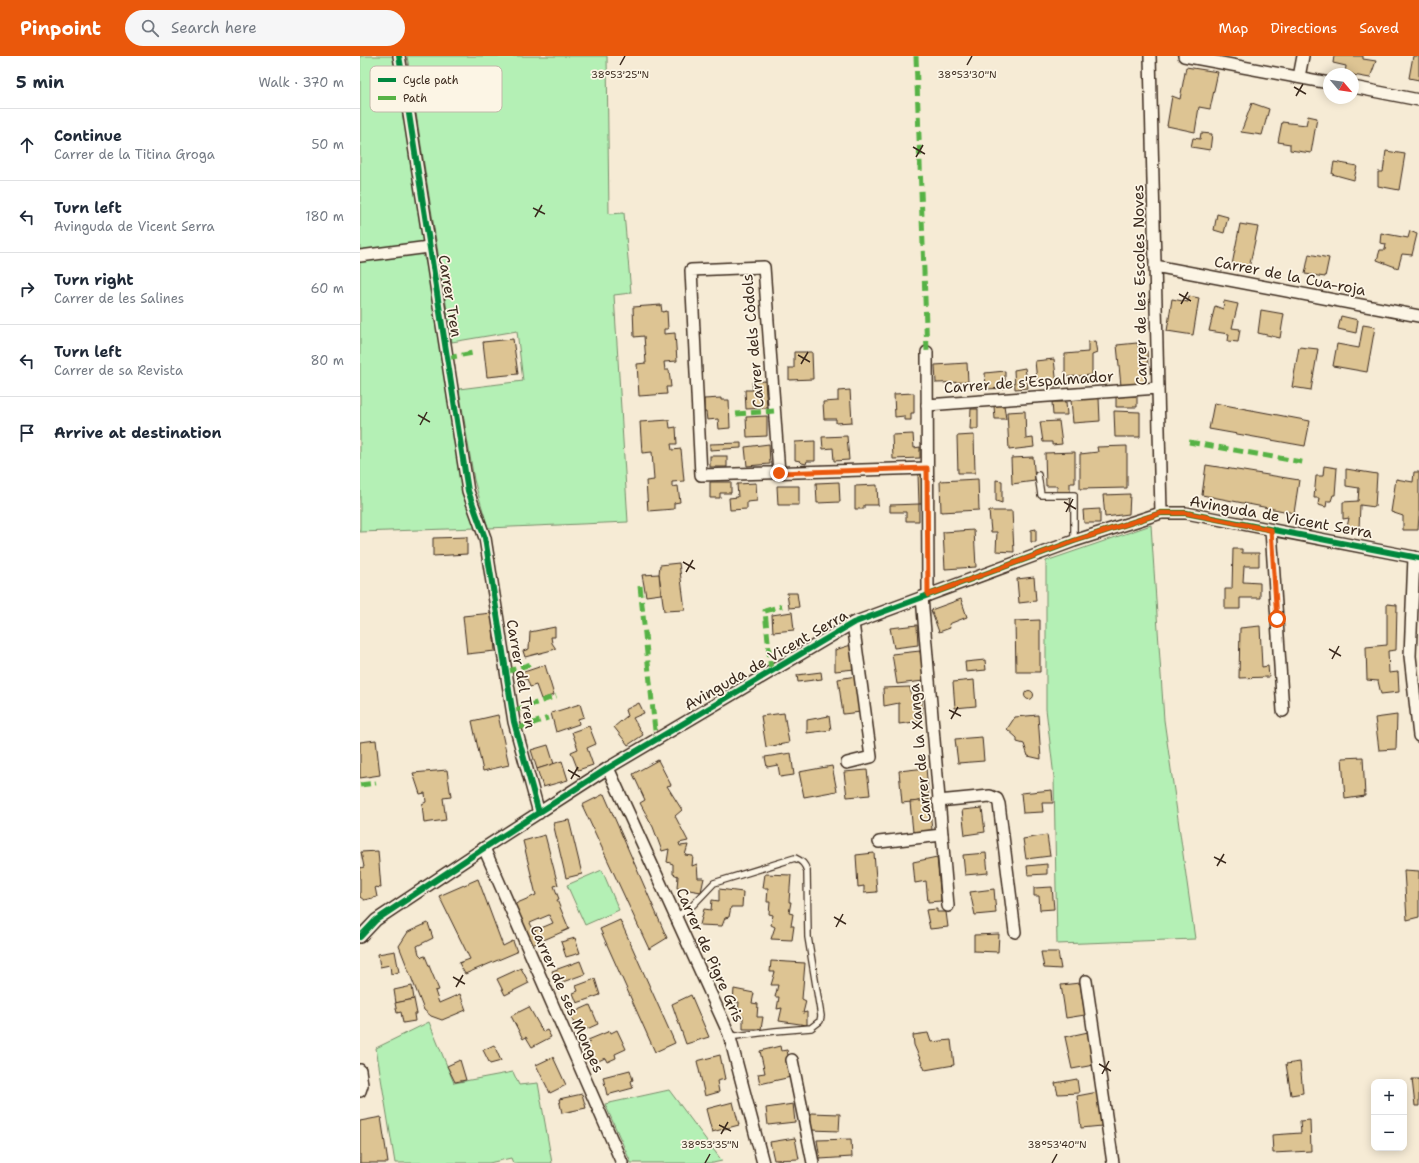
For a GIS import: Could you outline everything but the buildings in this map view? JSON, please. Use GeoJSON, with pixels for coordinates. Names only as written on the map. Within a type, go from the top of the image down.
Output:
{"type":"FeatureCollection","features":[{"type":"Feature","properties":{"kind":"street","name":"Carrer Tren"},"geometry":{"type":"LineString","coordinates":[[399,56],[401,66]]}},
{"type":"Feature","properties":{"kind":"street","name":"Carrer de les Escoles Noves"},"geometry":{"type":"LineString","coordinates":[[1150,56],[1161,513]]}},
{"type":"Feature","properties":{"kind":"street"},"geometry":{"type":"LineString","coordinates":[[1184,56],[1323,82]]}},
{"type":"Feature","properties":{"kind":"street"},"geometry":{"type":"LineString","coordinates":[[1299,77],[1303,56]]}},
{"type":"Feature","properties":{"kind":"street"},"geometry":{"type":"LineString","coordinates":[[1359,88],[1419,100]]}},
{"type":"Feature","properties":{"kind":"street","name":"Carrer Tren"},"geometry":{"type":"LineString","coordinates":[[409,112],[468,491],[485,538]]}},
{"type":"Feature","properties":{"kind":"street"},"geometry":{"type":"LineString","coordinates":[[360,256],[429,247]]}},
{"type":"Feature","properties":{"kind":"street","name":"Carrer de la Cua-roja"},"geometry":{"type":"LineString","coordinates":[[1155,266],[1419,316]]}},
{"type":"Feature","properties":{"kind":"street","name":"Carrer dels Còdols"},"geometry":{"type":"LineString","coordinates":[[764,267],[779,473],[701,475],[691,270],[764,267]]}},
{"type":"Feature","properties":{"kind":"street","name":"Carrer de la Xanga"},"geometry":{"type":"LineString","coordinates":[[927,352],[925,596],[938,801],[948,906]]}},
{"type":"Feature","properties":{"kind":"street","name":"Carrer de s'Espalmador"},"geometry":{"type":"LineString","coordinates":[[927,405],[1158,388]]}},
{"type":"Feature","properties":{"kind":"street"},"geometry":{"type":"LineString","coordinates":[[779,473],[927,468]]}},
{"type":"Feature","properties":{"kind":"street","name":"Avinguda de Vicent Serra"},"geometry":{"type":"LineString","coordinates":[[360,937],[376,920],[608,768],[853,623],[1074,541],[1161,513],[1186,513],[1417,557]]}},
{"type":"Feature","properties":{"kind":"street"},"geometry":{"type":"LineString","coordinates":[[1271,530],[1283,711]]}},
{"type":"Feature","properties":{"kind":"street","name":"Carrer del Tren"},"geometry":{"type":"LineString","coordinates":[[485,538],[514,722],[539,812]]}},
{"type":"Feature","properties":{"kind":"street"},"geometry":{"type":"LineString","coordinates":[[1417,557],[1410,656],[1419,736]]}},
{"type":"Feature","properties":{"kind":"street"},"geometry":{"type":"LineString","coordinates":[[847,763],[871,757],[853,623]]}},
{"type":"Feature","properties":{"kind":"street","name":"Carrer de Pigre Gris"},"geometry":{"type":"LineString","coordinates":[[608,768],[729,1034],[762,1163]]}},
{"type":"Feature","properties":{"kind":"street"},"geometry":{"type":"LineString","coordinates":[[938,801],[990,796],[997,799],[1000,811],[1015,932]]}},
{"type":"Feature","properties":{"kind":"street"},"geometry":{"type":"LineString","coordinates":[[879,842],[942,835]]}},
{"type":"Feature","properties":{"kind":"street","name":"Carrer de ses Monges"},"geometry":{"type":"LineString","coordinates":[[484,848],[622,1163]]}},
{"type":"Feature","properties":{"kind":"street"},"geometry":{"type":"LineString","coordinates":[[1086,981],[1113,1163]]}},
{"type":"Feature","properties":{"kind":"street"},"geometry":{"type":"LineString","coordinates":[[792,1060],[813,1163]]}},
{"type":"Feature","properties":{"kind":"street"},"geometry":{"type":"LineString","coordinates":[[360,1070],[362,1085],[360,1090]]}},
{"type":"Feature","properties":{"kind":"lane"},"geometry":{"type":"LineString","coordinates":[[1038,475],[1041,495],[1074,495],[1074,541]]}},
{"type":"Feature","properties":{"kind":"lane"},"geometry":{"type":"LineString","coordinates":[[676,916],[693,905],[714,883],[795,858],[801,861],[805,866],[807,871],[808,937],[821,1016],[820,1021],[812,1028],[736,1036],[729,1034]]}},
{"type":"Feature","properties":{"kind":"green space"},"geometry":{"type":"Polygon","coordinates":[[[360,56],[393,56],[395,66],[370,66],[370,112],[403,112],[422,222],[423,242],[360,251],[360,56]]]}},
{"type":"Feature","properties":{"kind":"green space"},"geometry":{"type":"Polygon","coordinates":[[[407,56],[607,56],[609,214],[624,213],[631,293],[614,295],[628,522],[488,528],[474,480],[459,389],[523,381],[517,331],[452,342],[416,112],[502,112],[502,66],[409,66],[407,56]]]}},
{"type":"Feature","properties":{"kind":"green space"},"geometry":{"type":"Polygon","coordinates":[[[422,253],[427,265],[464,485],[476,528],[360,532],[360,258],[422,253]]]}},
{"type":"Feature","properties":{"kind":"green space"},"geometry":{"type":"Polygon","coordinates":[[[1151,525],[1164,720],[1195,939],[1057,944],[1054,777],[1046,709],[1046,561],[1151,525]]]}},
{"type":"Feature","properties":{"kind":"green space"},"geometry":{"type":"Polygon","coordinates":[[[602,870],[619,910],[585,925],[567,885],[602,870]]]}},
{"type":"Feature","properties":{"kind":"green space"},"geometry":{"type":"Polygon","coordinates":[[[429,1022],[454,1083],[513,1072],[519,1085],[538,1083],[552,1163],[513,1163],[511,1158],[489,1163],[395,1163],[376,1048],[429,1022]]]}},
{"type":"Feature","properties":{"kind":"green space"},"geometry":{"type":"Polygon","coordinates":[[[669,1090],[722,1161],[713,1163],[631,1163],[605,1104],[669,1090]]]}},
{"type":"Feature","properties":{"kind":"marked path"},"geometry":{"type":"LineString","coordinates":[[916,56],[927,352]]}},
{"type":"Feature","properties":{"kind":"marked path"},"geometry":{"type":"LineString","coordinates":[[447,358],[473,353]]}},
{"type":"Feature","properties":{"kind":"marked path"},"geometry":{"type":"LineString","coordinates":[[736,414],[774,411]]}},
{"type":"Feature","properties":{"kind":"marked path"},"geometry":{"type":"LineString","coordinates":[[1189,442],[1307,463]]}},
{"type":"Feature","properties":{"kind":"marked path"},"geometry":{"type":"LineString","coordinates":[[640,586],[656,740]]}},
{"type":"Feature","properties":{"kind":"marked path"},"geometry":{"type":"LineString","coordinates":[[771,671],[765,611],[782,606]]}},
{"type":"Feature","properties":{"kind":"marked path"},"geometry":{"type":"LineString","coordinates":[[506,672],[531,664]]}},
{"type":"Feature","properties":{"kind":"marked path"},"geometry":{"type":"LineString","coordinates":[[513,711],[556,696]]}},
{"type":"Feature","properties":{"kind":"marked path"},"geometry":{"type":"LineString","coordinates":[[516,729],[548,718]]}},
{"type":"Feature","properties":{"kind":"marked path"},"geometry":{"type":"LineString","coordinates":[[360,785],[376,783]]}},
{"type":"Feature","properties":{"kind":"cycle path"},"geometry":{"type":"LineString","coordinates":[[399,56],[401,66]]}},
{"type":"Feature","properties":{"kind":"cycle path"},"geometry":{"type":"LineString","coordinates":[[409,112],[468,491],[485,538],[514,722],[539,813]]}},
{"type":"Feature","properties":{"kind":"cycle path"},"geometry":{"type":"LineString","coordinates":[[360,937],[376,920],[608,768],[853,623],[1074,541],[1161,513],[1186,513],[1419,558]]}},
{"type":"Feature","properties":{"kind":"route"},"geometry":{"type":"LineString","coordinates":[[779,473],[927,468],[928,595],[1074,541],[1161,513],[1186,513],[1271,530],[1277,619]]}}]}
